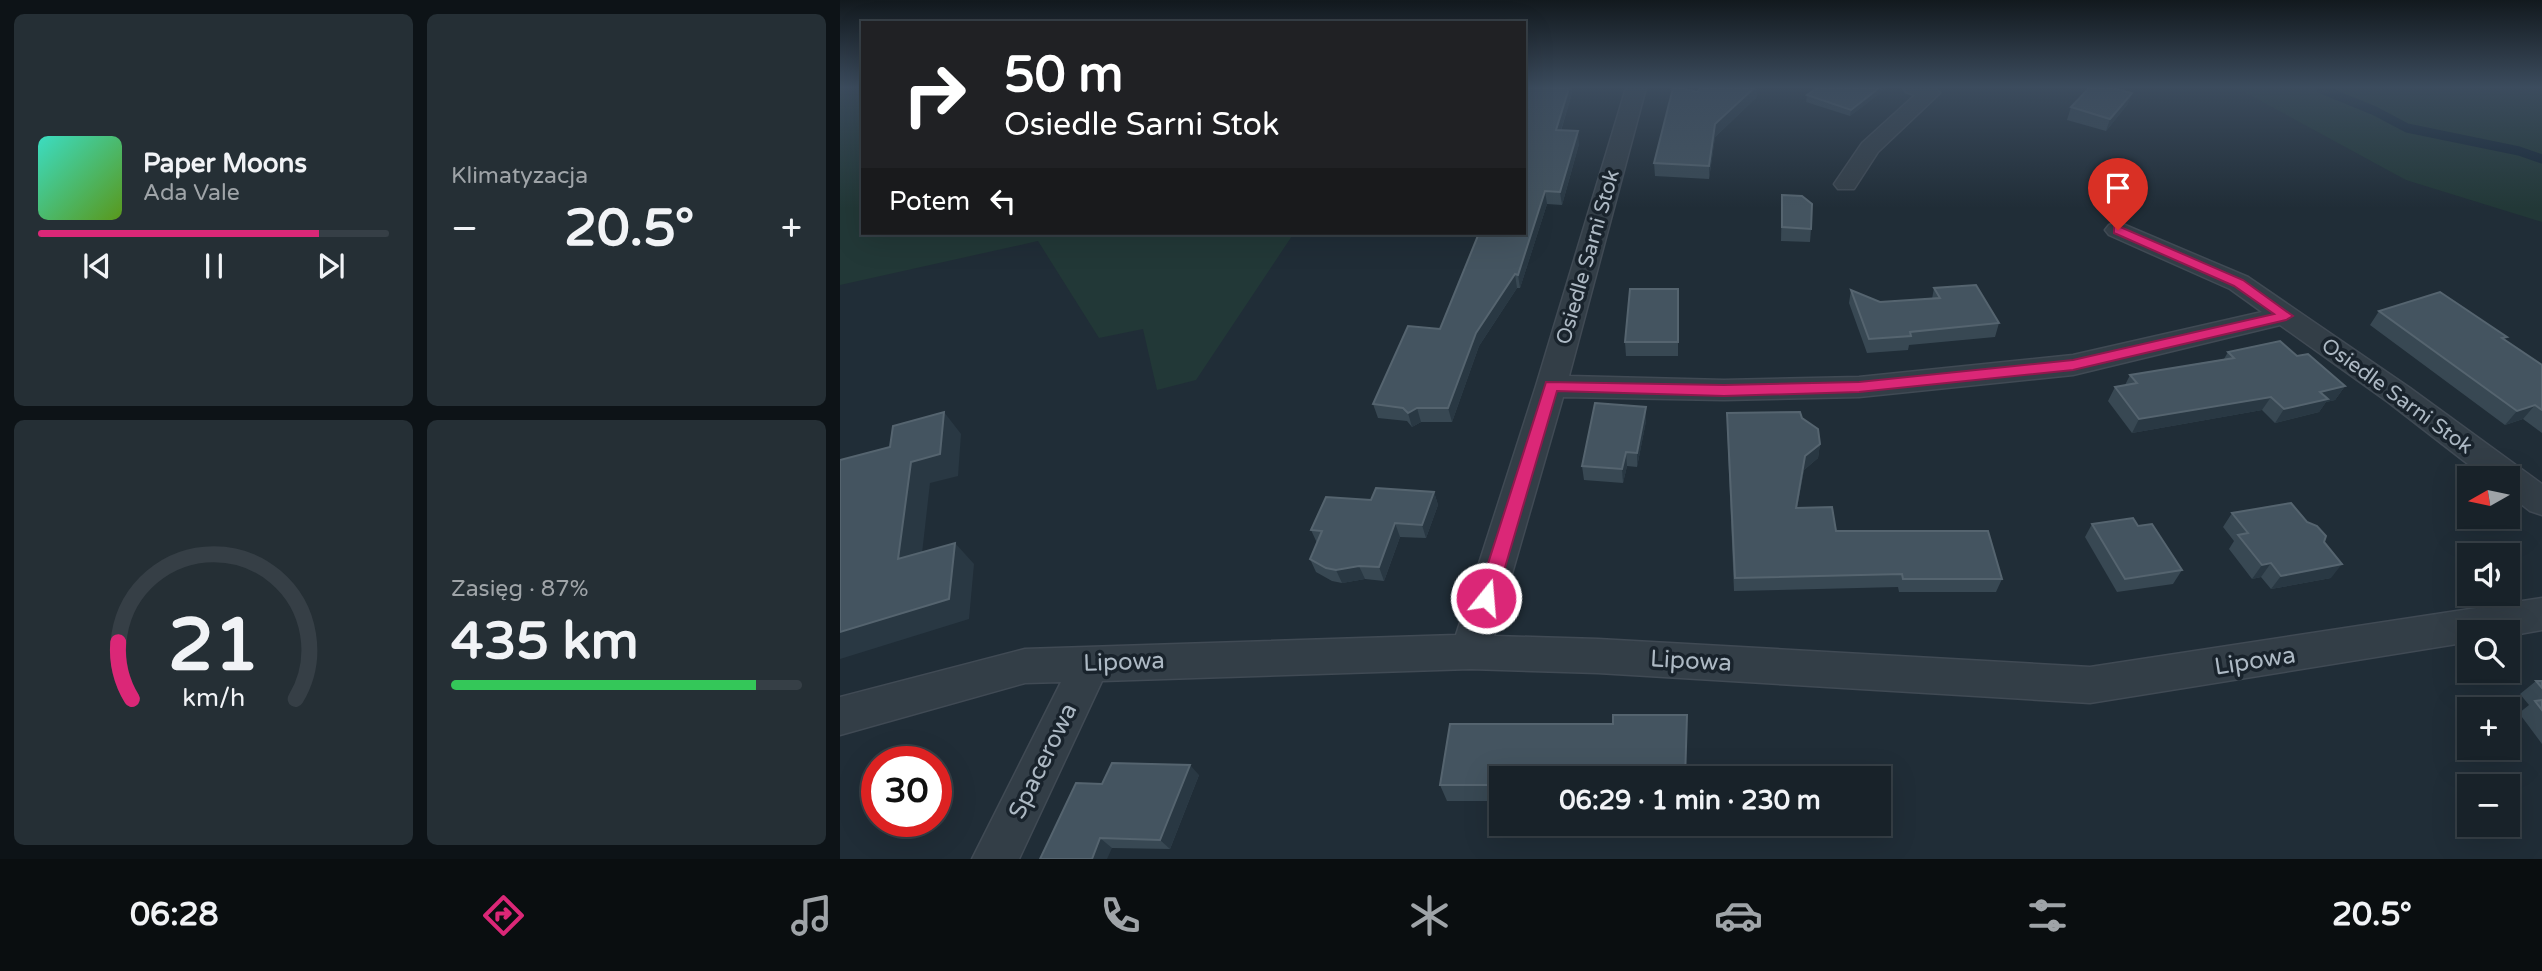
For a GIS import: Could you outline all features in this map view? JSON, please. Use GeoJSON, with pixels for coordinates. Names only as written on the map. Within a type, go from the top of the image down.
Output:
{"type":"FeatureCollection","features":[{"type":"Feature","properties":{"kind":"street","name":"Osiedle Sarni Stok"},"geometry":{"type":"LineString","coordinates":[[1470,652],[1551,386],[1625,128]]}},
{"type":"Feature","properties":{"kind":"street"},"geometry":{"type":"LineString","coordinates":[[1846,184],[1871,148],[1892,128]]}},
{"type":"Feature","properties":{"kind":"street","name":"Osiedle Sarni Stok"},"geometry":{"type":"LineString","coordinates":[[2118,230],[2239,283],[2542,502]]}},
{"type":"Feature","properties":{"kind":"street"},"geometry":{"type":"LineString","coordinates":[[1551,386],[1724,390],[1859,387],[2073,365],[2286,316]]}},
{"type":"Feature","properties":{"kind":"street","name":"Lipowa"},"geometry":{"type":"LineString","coordinates":[[840,716],[1025,666],[1470,652],[1612,657],[2090,685],[2542,614]]}},
{"type":"Feature","properties":{"kind":"street","name":"Spacerowa"},"geometry":{"type":"LineString","coordinates":[[995,859],[1091,663]]}},
{"type":"Feature","properties":{"kind":"green space"},"geometry":{"type":"Polygon","coordinates":[[[840,128],[861,128],[861,235],[1293,235],[1196,380],[1157,390],[1143,329],[1099,338],[1038,241],[840,285],[840,128]]]}},
{"type":"Feature","properties":{"kind":"green space"},"geometry":{"type":"Polygon","coordinates":[[[2311,128],[2542,128],[2542,222],[2406,180],[2311,128]]]}},
{"type":"Feature","properties":{"kind":"building"},"geometry":{"type":"Polygon","coordinates":[[[1526,128],[1578,131],[1560,192],[1545,191],[1518,275],[1515,274],[1476,333],[1448,408],[1417,408],[1408,413],[1403,408],[1373,404],[1408,326],[1440,329],[1478,235],[1526,235],[1526,128]]]}},
{"type":"Feature","properties":{"kind":"building"},"geometry":{"type":"Polygon","coordinates":[[[1663,128],[1714,128],[1709,166],[1654,163],[1663,128]]]}},
{"type":"Feature","properties":{"kind":"building"},"geometry":{"type":"Polygon","coordinates":[[[1782,195],[1802,196],[1812,204],[1811,229],[1782,227],[1782,195]]]}},
{"type":"Feature","properties":{"kind":"building"},"geometry":{"type":"Polygon","coordinates":[[[1976,285],[1999,323],[1910,332],[1911,336],[1869,339],[1851,290],[1880,302],[1940,298],[1934,288],[1976,285]]]}},
{"type":"Feature","properties":{"kind":"building"},"geometry":{"type":"Polygon","coordinates":[[[1630,289],[1678,289],[1678,342],[1625,342],[1630,289]]]}},
{"type":"Feature","properties":{"kind":"building"},"geometry":{"type":"Polygon","coordinates":[[[2440,292],[2507,337],[2502,338],[2542,365],[2542,410],[2535,405],[2517,411],[2379,311],[2440,292]]]}},
{"type":"Feature","properties":{"kind":"building"},"geometry":{"type":"Polygon","coordinates":[[[2280,341],[2297,356],[2308,354],[2345,386],[2320,392],[2328,399],[2284,409],[2271,397],[2139,419],[2115,387],[2137,383],[2130,375],[2234,358],[2228,352],[2280,341]]]}},
{"type":"Feature","properties":{"kind":"building"},"geometry":{"type":"Polygon","coordinates":[[[1595,403],[1646,407],[1637,453],[1626,452],[1622,469],[1582,466],[1595,403]]]}},
{"type":"Feature","properties":{"kind":"building"},"geometry":{"type":"Polygon","coordinates":[[[944,412],[940,454],[911,462],[898,559],[955,543],[949,599],[840,632],[840,460],[890,447],[893,426],[944,412]]]}},
{"type":"Feature","properties":{"kind":"building"},"geometry":{"type":"Polygon","coordinates":[[[1800,412],[1802,418],[1818,429],[1820,444],[1805,456],[1796,508],[1832,507],[1836,531],[1988,531],[2002,579],[1903,579],[1902,574],[1735,578],[1727,413],[1800,412]]]}},
{"type":"Feature","properties":{"kind":"building"},"geometry":{"type":"Polygon","coordinates":[[[1376,488],[1434,492],[1422,525],[1395,523],[1379,567],[1359,566],[1336,570],[1310,559],[1322,531],[1311,530],[1326,497],[1371,500],[1376,488]]]}},
{"type":"Feature","properties":{"kind":"building"},"geometry":{"type":"Polygon","coordinates":[[[2291,503],[2307,522],[2317,526],[2326,536],[2324,542],[2342,564],[2281,576],[2271,563],[2262,565],[2238,535],[2248,533],[2232,513],[2291,503]]]}},
{"type":"Feature","properties":{"kind":"building"},"geometry":{"type":"Polygon","coordinates":[[[2133,518],[2138,526],[2152,524],[2182,570],[2125,579],[2092,524],[2133,518]]]}},
{"type":"Feature","properties":{"kind":"building"},"geometry":{"type":"Polygon","coordinates":[[[2542,700],[2542,710],[2535,701],[2542,700]]]}},
{"type":"Feature","properties":{"kind":"building"},"geometry":{"type":"Polygon","coordinates":[[[1613,715],[1687,715],[1685,766],[1489,766],[1489,785],[1440,785],[1450,724],[1613,724],[1613,715]]]}},
{"type":"Feature","properties":{"kind":"building"},"geometry":{"type":"Polygon","coordinates":[[[1112,763],[1190,765],[1160,840],[1100,838],[1092,859],[1040,859],[1076,783],[1102,784],[1112,763]]]}},
{"type":"Feature","properties":{"kind":"waterway"},"geometry":{"type":"LineString","coordinates":[[2407,128],[2519,151],[2542,159]]}},
{"type":"Feature","properties":{"kind":"route"},"geometry":{"type":"LineString","coordinates":[[1486,598],[1551,386],[1724,390],[1859,387],[2073,365],[2286,316],[2239,283],[2118,230]]}}]}
